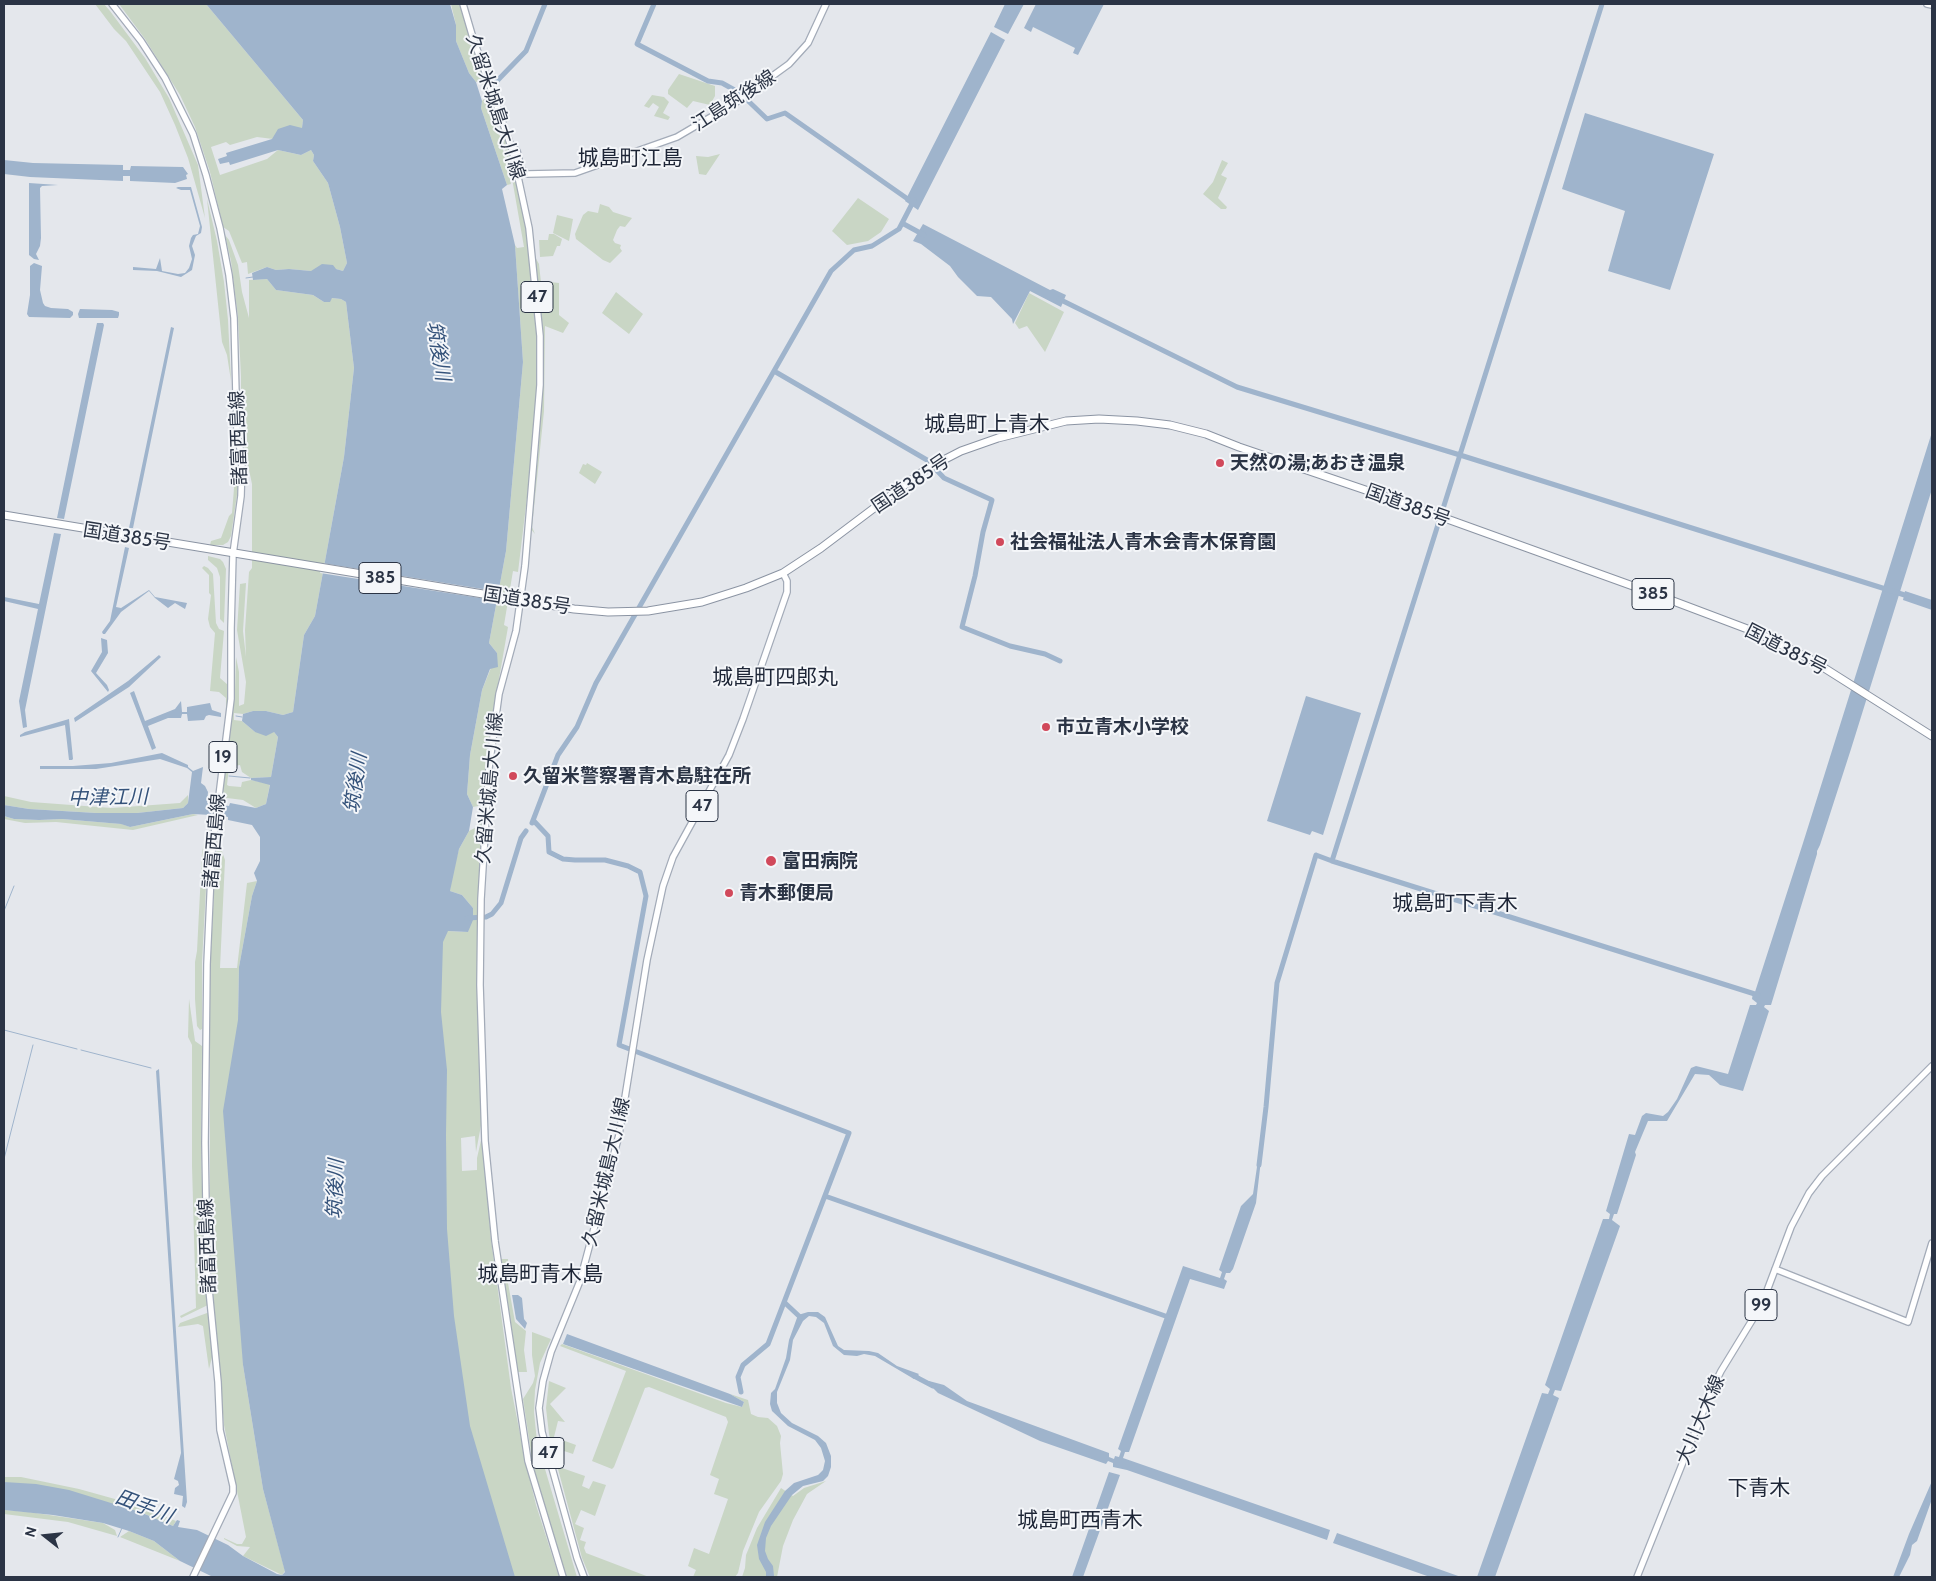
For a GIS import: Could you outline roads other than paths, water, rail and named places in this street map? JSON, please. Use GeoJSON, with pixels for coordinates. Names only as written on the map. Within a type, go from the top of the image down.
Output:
{"type":"FeatureCollection","features":[{"type":"Feature","properties":{"kind":"highway","name":"国道385号"},"geometry":{"type":"LineString","coordinates":[[4,515],[574,609],[608,612],[648,611],[702,602],[783,574],[821,548],[926,469],[961,451],[998,438],[1066,421],[1099,419],[1137,421],[1170,425],[1206,434],[1758,633],[1810,659],[1932,736]]}},
{"type":"Feature","properties":{"kind":"main road","name":"諸富西島線"},"geometry":{"type":"LineString","coordinates":[[112,4],[150,54],[193,134],[220,228],[229,275],[234,318],[237,433],[242,464],[234,554],[231,699],[212,852],[207,964],[205,1143],[207,1269],[218,1382],[220,1430],[233,1486],[230,1501],[194,1575]]}},
{"type":"Feature","properties":{"kind":"main road","name":"久留米城島大川線"},"geometry":{"type":"LineString","coordinates":[[463,4],[511,145],[529,228],[540,336],[540,385],[516,631],[499,694],[492,743],[485,824],[480,985],[490,1207],[528,1461],[563,1577]]}},
{"type":"Feature","properties":{"kind":"main road","name":"江島筑後線"},"geometry":{"type":"LineString","coordinates":[[511,145],[517,150],[521,168],[527,174],[567,174],[575,173],[677,137],[738,101],[789,64],[808,44],[826,4]]}},
{"type":"Feature","properties":{"kind":"main road"},"geometry":{"type":"LineString","coordinates":[[1927,4],[1932,6]]}},
{"type":"Feature","properties":{"kind":"main road","name":"久留米城島大川線"},"geometry":{"type":"LineString","coordinates":[[584,1577],[542,1432],[540,1408],[543,1381],[547,1364],[580,1282],[622,1122],[647,960],[663,886],[673,857],[729,755],[743,719],[788,592],[787,582],[783,574]]}},
{"type":"Feature","properties":{"kind":"main road","name":"大川大木線"},"geometry":{"type":"LineString","coordinates":[[1637,1577],[1720,1371],[1762,1304],[1791,1227],[1809,1193],[1822,1176],[1932,1066]]}},
{"type":"Feature","properties":{"kind":"main road","name":"99"},"geometry":{"type":"LineString","coordinates":[[1775,1270],[1908,1322],[1932,1242]]}},
{"type":"Feature","properties":{"kind":"water","name":"筑後川"},"geometry":{"type":"Polygon","coordinates":[[[206,4],[450,4],[456,25],[456,41],[469,73],[476,82],[482,101],[481,108],[507,185],[502,189],[515,245],[523,362],[506,551],[489,643],[497,653],[498,667],[490,669],[482,690],[470,755],[467,794],[473,807],[469,831],[459,849],[450,891],[462,895],[473,908],[473,920],[468,932],[448,931],[443,942],[441,1012],[447,1070],[447,1229],[454,1316],[470,1426],[515,1577],[213,1577],[180,1561],[154,1541],[129,1531],[103,1523],[4,1510],[4,1482],[36,1484],[69,1490],[140,1512],[173,1526],[177,1520],[180,1521],[178,1527],[197,1530],[228,1545],[243,1556],[277,1574],[282,1575],[285,1572],[263,1489],[243,1365],[223,1111],[238,1020],[239,967],[252,896],[257,881],[254,873],[260,861],[260,837],[252,825],[228,820],[228,817],[221,816],[223,805],[229,806],[230,803],[256,808],[266,804],[270,785],[251,780],[251,778],[271,777],[278,737],[274,732],[266,736],[255,732],[242,721],[243,714],[253,711],[266,711],[283,715],[293,712],[304,635],[315,616],[344,457],[354,368],[346,302],[341,299],[332,298],[330,302],[324,302],[313,295],[276,290],[267,279],[253,280],[252,273],[267,267],[276,270],[311,271],[322,264],[333,265],[336,269],[343,271],[347,263],[340,227],[328,183],[313,161],[314,155],[311,150],[301,155],[278,150],[230,165],[229,162],[220,164],[218,159],[227,156],[226,153],[272,139],[278,129],[290,125],[302,128],[303,120],[206,4]]]}},
{"type":"Feature","properties":{"kind":"water"},"geometry":{"type":"Polygon","coordinates":[[[1005,4],[1024,4],[1008,34],[994,27],[1005,4]]]}},
{"type":"Feature","properties":{"kind":"water"},"geometry":{"type":"Polygon","coordinates":[[[1036,4],[1104,4],[1078,55],[1073,53],[1075,48],[1033,27],[1031,32],[1024,28],[1036,4]]]}},
{"type":"Feature","properties":{"kind":"water"},"geometry":{"type":"Polygon","coordinates":[[[991,32],[1005,40],[918,210],[905,201],[991,32]]]}},
{"type":"Feature","properties":{"kind":"water"},"geometry":{"type":"Polygon","coordinates":[[[1585,113],[1714,154],[1670,290],[1608,271],[1625,211],[1562,189],[1585,113]]]}},
{"type":"Feature","properties":{"kind":"water"},"geometry":{"type":"Polygon","coordinates":[[[4,160],[33,163],[123,165],[123,170],[130,170],[131,166],[183,167],[188,174],[186,175],[187,179],[175,183],[130,181],[130,176],[123,176],[123,181],[30,177],[4,174],[4,160]]]}},
{"type":"Feature","properties":{"kind":"water"},"geometry":{"type":"Polygon","coordinates":[[[29,183],[58,185],[42,186],[40,188],[41,238],[36,254],[39,260],[29,255],[29,183]]]}},
{"type":"Feature","properties":{"kind":"water"},"geometry":{"type":"Polygon","coordinates":[[[191,187],[202,227],[201,233],[196,236],[192,246],[195,255],[192,270],[181,277],[157,271],[133,270],[133,267],[156,269],[160,258],[162,271],[178,274],[185,273],[189,268],[192,259],[189,246],[191,238],[193,235],[198,234],[200,226],[190,190],[176,188],[191,187]]]}},
{"type":"Feature","properties":{"kind":"water"},"geometry":{"type":"Polygon","coordinates":[[[923,224],[1050,290],[1053,289],[1066,295],[1061,307],[1030,291],[1013,324],[1012,319],[991,297],[977,296],[950,266],[921,244],[913,241],[923,224]]]}},
{"type":"Feature","properties":{"kind":"water"},"geometry":{"type":"Polygon","coordinates":[[[34,263],[42,266],[40,290],[43,303],[51,308],[68,309],[73,312],[70,318],[29,317],[27,314],[30,295],[30,266],[34,263]]]}},
{"type":"Feature","properties":{"kind":"water"},"geometry":{"type":"Polygon","coordinates":[[[80,309],[112,310],[119,312],[119,315],[118,318],[79,318],[80,309]]]}},
{"type":"Feature","properties":{"kind":"water"},"geometry":{"type":"Polygon","coordinates":[[[97,323],[103,323],[104,325],[64,519],[57,518],[97,323]]]}},
{"type":"Feature","properties":{"kind":"water"},"geometry":{"type":"Polygon","coordinates":[[[171,327],[174,328],[133,528],[129,528],[171,327]]]}},
{"type":"Feature","properties":{"kind":"water"},"geometry":{"type":"Polygon","coordinates":[[[1932,432],[1932,489],[1851,749],[1817,851],[1771,1005],[1765,1005],[1764,1007],[1769,1011],[1743,1091],[1720,1085],[1709,1075],[1695,1074],[1667,1121],[1648,1121],[1635,1152],[1636,1155],[1617,1214],[1614,1214],[1612,1220],[1620,1226],[1561,1391],[1555,1390],[1553,1395],[1559,1398],[1495,1577],[1477,1577],[1542,1393],[1548,1394],[1550,1389],[1545,1385],[1603,1219],[1609,1219],[1610,1214],[1606,1211],[1629,1134],[1635,1135],[1642,1116],[1646,1113],[1663,1116],[1668,1112],[1677,1099],[1691,1068],[1696,1066],[1728,1074],[1750,1005],[1756,1005],[1757,1003],[1752,999],[1753,992],[1755,992],[1803,843],[1932,432]]]}},
{"type":"Feature","properties":{"kind":"water"},"geometry":{"type":"Polygon","coordinates":[[[54,533],[61,534],[25,710],[27,727],[23,728],[19,701],[38,609],[4,601],[4,597],[39,604],[54,533]]]}},
{"type":"Feature","properties":{"kind":"water"},"geometry":{"type":"Polygon","coordinates":[[[125,547],[129,548],[116,607],[121,608],[149,590],[155,597],[187,603],[185,609],[175,603],[168,608],[155,598],[149,591],[121,612],[105,634],[103,634],[102,632],[110,621],[125,547]]]}},
{"type":"Feature","properties":{"kind":"water"},"geometry":{"type":"Polygon","coordinates":[[[1905,591],[1932,600],[1932,610],[1903,600],[1905,591]]]}},
{"type":"Feature","properties":{"kind":"water"},"geometry":{"type":"Polygon","coordinates":[[[101,638],[107,640],[108,653],[96,673],[107,685],[108,692],[91,671],[102,652],[101,638]]]}},
{"type":"Feature","properties":{"kind":"water"},"geometry":{"type":"Polygon","coordinates":[[[159,655],[161,657],[129,687],[75,722],[74,718],[128,681],[159,655]]]}},
{"type":"Feature","properties":{"kind":"water"},"geometry":{"type":"Polygon","coordinates":[[[134,691],[145,721],[175,709],[181,701],[182,712],[187,712],[187,707],[210,703],[212,710],[221,713],[221,717],[209,715],[204,720],[188,721],[187,714],[182,714],[181,718],[168,718],[148,726],[156,748],[152,750],[130,693],[134,691]]]}},
{"type":"Feature","properties":{"kind":"water"},"geometry":{"type":"Polygon","coordinates":[[[1306,696],[1361,713],[1323,835],[1312,831],[1310,835],[1267,821],[1306,696]]]}},
{"type":"Feature","properties":{"kind":"water"},"geometry":{"type":"Polygon","coordinates":[[[69,719],[72,760],[69,760],[65,725],[20,737],[25,732],[69,719]]]}},
{"type":"Feature","properties":{"kind":"water"},"geometry":{"type":"Polygon","coordinates":[[[162,753],[188,765],[193,771],[203,767],[201,783],[208,792],[207,803],[212,804],[211,815],[193,814],[130,827],[121,824],[62,819],[14,819],[4,816],[4,805],[29,809],[96,813],[137,813],[183,808],[188,803],[192,772],[187,768],[160,759],[96,769],[40,769],[40,766],[111,763],[162,753]]]}},
{"type":"Feature","properties":{"kind":"water"},"geometry":{"type":"Polygon","coordinates":[[[159,1069],[187,1502],[185,1508],[182,1506],[183,1496],[174,1494],[175,1488],[179,1485],[178,1481],[174,1479],[181,1453],[156,1071],[159,1069]]]}},
{"type":"Feature","properties":{"kind":"water"},"geometry":{"type":"Polygon","coordinates":[[[1258,1160],[1261,1160],[1256,1203],[1233,1269],[1230,1273],[1226,1273],[1224,1279],[1227,1281],[1224,1289],[1190,1279],[1129,1452],[1125,1452],[1123,1458],[1330,1530],[1327,1540],[1127,1470],[1113,1467],[1113,1463],[1108,1461],[1106,1464],[1040,1441],[938,1393],[928,1383],[929,1381],[944,1385],[967,1401],[1109,1453],[1109,1457],[1114,1459],[1115,1456],[1119,1457],[1121,1451],[1118,1449],[1183,1266],[1220,1278],[1222,1272],[1219,1270],[1241,1206],[1253,1194],[1258,1160]]]}},
{"type":"Feature","properties":{"kind":"water"},"geometry":{"type":"Polygon","coordinates":[[[512,1295],[518,1295],[522,1298],[524,1319],[527,1323],[525,1329],[516,1319],[512,1295]]]}},
{"type":"Feature","properties":{"kind":"water"},"geometry":{"type":"Polygon","coordinates":[[[818,1312],[825,1317],[838,1346],[844,1350],[878,1353],[897,1366],[919,1374],[920,1377],[914,1379],[875,1356],[864,1354],[857,1356],[844,1355],[833,1346],[824,1323],[816,1317],[809,1316],[803,1321],[793,1340],[790,1360],[777,1392],[777,1403],[781,1413],[792,1423],[818,1436],[826,1443],[831,1456],[831,1467],[828,1476],[823,1481],[803,1486],[792,1495],[771,1526],[766,1538],[765,1551],[773,1566],[774,1576],[766,1577],[766,1572],[759,1559],[757,1545],[765,1522],[785,1491],[794,1483],[818,1475],[823,1470],[825,1461],[821,1448],[815,1440],[788,1426],[772,1411],[770,1404],[771,1393],[775,1389],[786,1358],[789,1340],[798,1315],[818,1312]]]}},
{"type":"Feature","properties":{"kind":"water"},"geometry":{"type":"Polygon","coordinates":[[[567,1334],[730,1394],[744,1402],[742,1407],[563,1344],[567,1334]]]}},
{"type":"Feature","properties":{"kind":"water"},"geometry":{"type":"Polygon","coordinates":[[[1109,1472],[1120,1475],[1083,1577],[1072,1577],[1109,1472]]]}},
{"type":"Feature","properties":{"kind":"water"},"geometry":{"type":"Polygon","coordinates":[[[1932,1481],[1932,1499],[1917,1541],[1912,1545],[1910,1555],[1899,1577],[1893,1577],[1909,1534],[1932,1481]]]}},
{"type":"Feature","properties":{"kind":"water"},"geometry":{"type":"Polygon","coordinates":[[[1337,1533],[1461,1577],[1430,1577],[1333,1543],[1337,1533]]]}},
{"type":"Feature","properties":{"kind":"waterway"},"geometry":{"type":"LineString","coordinates":[[496,82],[526,51],[545,4]]}},
{"type":"Feature","properties":{"kind":"waterway"},"geometry":{"type":"LineString","coordinates":[[654,4],[637,44],[708,81],[722,83],[740,93],[767,119],[785,113],[912,202]]}},
{"type":"Feature","properties":{"kind":"waterway"},"geometry":{"type":"LineString","coordinates":[[1259,1165],[1277,983],[1316,855],[1332,861],[1602,4]]}},
{"type":"Feature","properties":{"kind":"waterway"},"geometry":{"type":"LineString","coordinates":[[532,823],[558,755],[577,727],[596,683],[831,271],[854,250],[872,246],[899,229],[914,200]]}},
{"type":"Feature","properties":{"kind":"waterway"},"geometry":{"type":"LineString","coordinates":[[902,223],[924,235]]}},
{"type":"Feature","properties":{"kind":"waterway"},"geometry":{"type":"LineString","coordinates":[[246,278],[253,277]]}},
{"type":"Feature","properties":{"kind":"waterway"},"geometry":{"type":"LineString","coordinates":[[1059,299],[1237,387],[1911,597]]}},
{"type":"Feature","properties":{"kind":"waterway"},"geometry":{"type":"LineString","coordinates":[[774,371],[927,460],[944,478],[992,500],[962,627],[1010,646],[1045,654],[1060,661]]}},
{"type":"Feature","properties":{"kind":"waterway"},"geometry":{"type":"LineString","coordinates":[[236,716],[242,717]]}},
{"type":"Feature","properties":{"kind":"waterway"},"geometry":{"type":"LineString","coordinates":[[229,776],[250,778]]}},
{"type":"Feature","properties":{"kind":"waterway"},"geometry":{"type":"LineString","coordinates":[[533,820],[548,836],[549,852],[563,859],[605,860],[628,866],[640,872],[646,896],[619,1045],[849,1133],[768,1344],[743,1365],[738,1377],[741,1392]]}},
{"type":"Feature","properties":{"kind":"waterway"},"geometry":{"type":"LineString","coordinates":[[467,918],[486,917],[492,914],[501,903],[521,838],[526,831]]}},
{"type":"Feature","properties":{"kind":"waterway"},"geometry":{"type":"LineString","coordinates":[[1332,861],[1758,995]]}},
{"type":"Feature","properties":{"kind":"waterway"},"geometry":{"type":"LineString","coordinates":[[4,911],[14,886]]}},
{"type":"Feature","properties":{"kind":"waterway"},"geometry":{"type":"LineString","coordinates":[[4,1030],[77,1049]]}},
{"type":"Feature","properties":{"kind":"waterway"},"geometry":{"type":"LineString","coordinates":[[4,1159],[33,1045]]}},
{"type":"Feature","properties":{"kind":"waterway"},"geometry":{"type":"LineString","coordinates":[[81,1050],[151,1068]]}},
{"type":"Feature","properties":{"kind":"waterway"},"geometry":{"type":"LineString","coordinates":[[825,1196],[1171,1318]]}},
{"type":"Feature","properties":{"kind":"waterway"},"geometry":{"type":"LineString","coordinates":[[784,1302],[800,1317]]}},
{"type":"Feature","properties":{"kind":"waterway"},"geometry":{"type":"LineString","coordinates":[[914,1376],[933,1386]]}},
{"type":"Feature","properties":{"kind":"waterway"},"geometry":{"type":"LineString","coordinates":[[118,1537],[122,1528]]}},
{"type":"Feature","properties":{"kind":"place","name":"天然の湯;あおき温泉"},"geometry":{"type":"Point","coordinates":[1220,463]}},
{"type":"Feature","properties":{"kind":"place","name":"社会福祉法人青木会青木保育園"},"geometry":{"type":"Point","coordinates":[1000,542]}},
{"type":"Feature","properties":{"kind":"place","name":"市立青木小学校"},"geometry":{"type":"Point","coordinates":[1046,727]}},
{"type":"Feature","properties":{"kind":"place","name":"久留米警察署青木島駐在所"},"geometry":{"type":"Point","coordinates":[513,776]}},
{"type":"Feature","properties":{"kind":"place","name":"富田病院"},"geometry":{"type":"Point","coordinates":[771,861]}},
{"type":"Feature","properties":{"kind":"place","name":"青木郵便局"},"geometry":{"type":"Point","coordinates":[729,893]}},
{"type":"Feature","properties":{"kind":"district","name":"城島町江島"},"geometry":{"type":"Point","coordinates":[630,159]}},
{"type":"Feature","properties":{"kind":"district","name":"城島町上青木"},"geometry":{"type":"Point","coordinates":[987,425]}},
{"type":"Feature","properties":{"kind":"district","name":"城島町四郎丸"},"geometry":{"type":"Point","coordinates":[775,678]}},
{"type":"Feature","properties":{"kind":"district","name":"城島町下青木"},"geometry":{"type":"Point","coordinates":[1455,904]}},
{"type":"Feature","properties":{"kind":"district","name":"城島町青木島"},"geometry":{"type":"Point","coordinates":[540,1275]}},
{"type":"Feature","properties":{"kind":"district","name":"下青木"},"geometry":{"type":"Point","coordinates":[1759,1489]}},
{"type":"Feature","properties":{"kind":"district","name":"城島町西青木"},"geometry":{"type":"Point","coordinates":[1080,1521]}},
{"type":"Feature","properties":{"kind":"water label","name":"中津江川"},"geometry":{"type":"Point","coordinates":[108,798]}},
{"type":"Feature","properties":{"kind":"water label","name":"田手川"},"geometry":{"type":"Point","coordinates":[144,1507]}}]}
